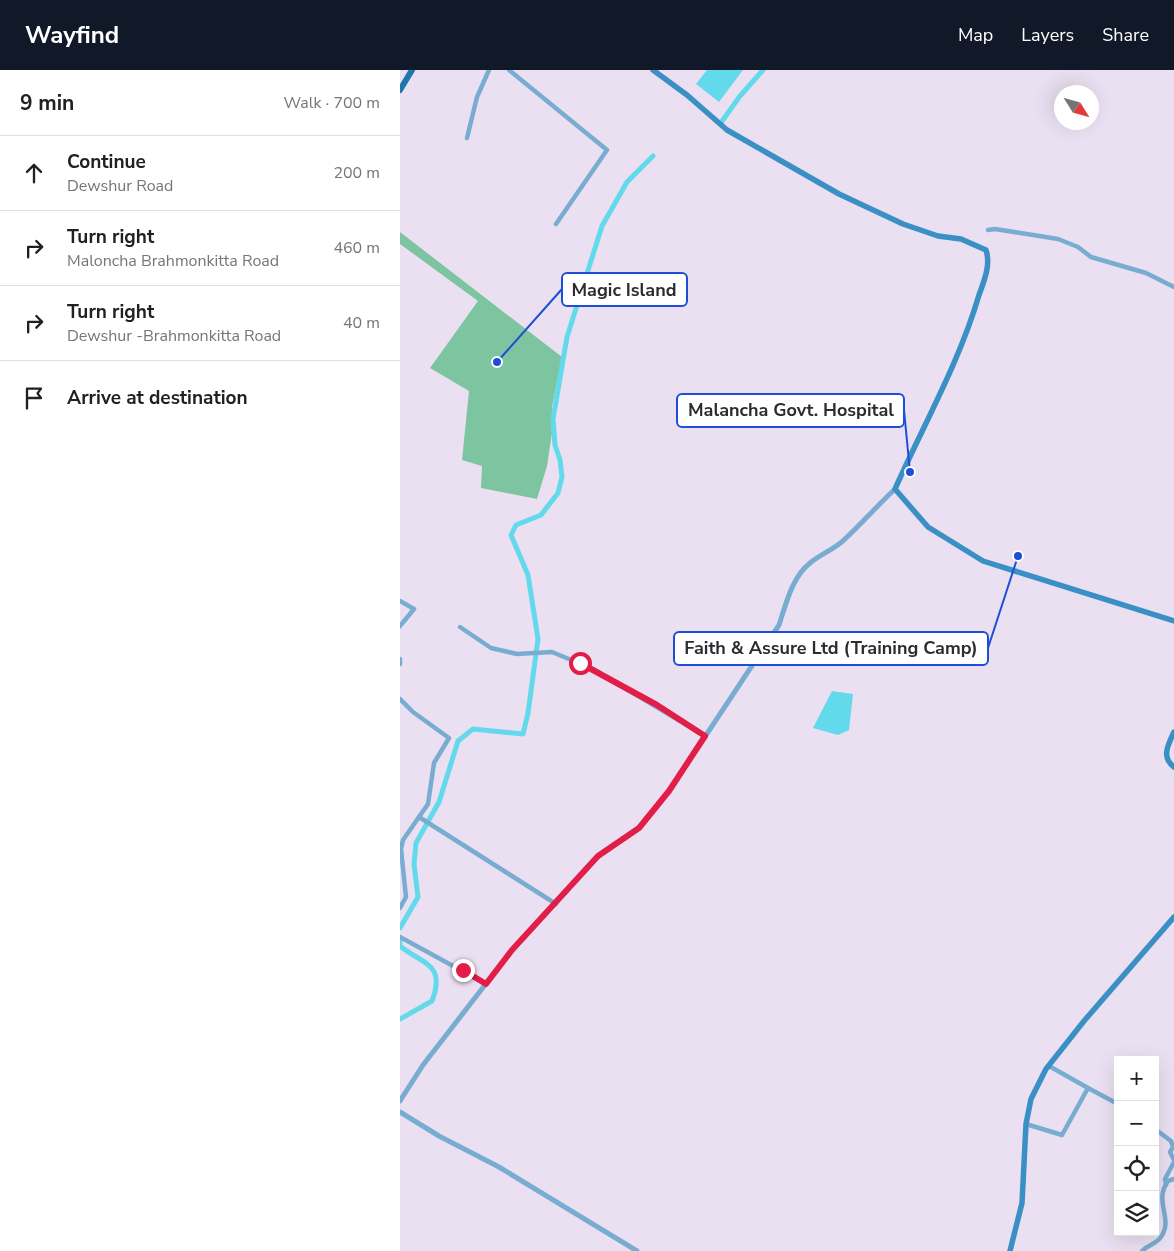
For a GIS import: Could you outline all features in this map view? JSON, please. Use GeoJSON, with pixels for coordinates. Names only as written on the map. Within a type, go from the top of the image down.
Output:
{"type":"FeatureCollection","features":[{"type":"Feature","properties":{"kind":"main road"},"geometry":{"type":"LineString","coordinates":[[400,90],[412,70]]}},
{"type":"Feature","properties":{"kind":"main road"},"geometry":{"type":"LineString","coordinates":[[653,70],[687,95],[727,130],[839,194],[904,224],[938,236],[961,239],[986,250],[987,270],[971,324],[940,398],[895,489],[928,527],[983,561],[1174,621]]}},
{"type":"Feature","properties":{"kind":"main road"},"geometry":{"type":"LineString","coordinates":[[1174,732],[1166,755],[1168,762],[1174,767]]}},
{"type":"Feature","properties":{"kind":"main road"},"geometry":{"type":"LineString","coordinates":[[1010,1251],[1022,1203],[1026,1124],[1031,1099],[1049,1066],[1084,1021],[1174,917]]}},
{"type":"Feature","properties":{"kind":"street"},"geometry":{"type":"LineString","coordinates":[[467,138],[478,97],[488,70]]}},
{"type":"Feature","properties":{"kind":"street"},"geometry":{"type":"LineString","coordinates":[[509,70],[607,150],[556,224]]}},
{"type":"Feature","properties":{"kind":"street"},"geometry":{"type":"LineString","coordinates":[[988,230],[995,229],[1058,239],[1078,247],[1091,257],[1146,273],[1174,286]]}},
{"type":"Feature","properties":{"kind":"street"},"geometry":{"type":"LineString","coordinates":[[400,1101],[423,1065],[512,950],[598,856],[639,828],[669,791],[779,625],[789,595],[810,563],[825,555],[845,539],[895,489]]}},
{"type":"Feature","properties":{"kind":"street"},"geometry":{"type":"LineString","coordinates":[[400,601],[414,609],[400,626]]}},
{"type":"Feature","properties":{"kind":"street"},"geometry":{"type":"LineString","coordinates":[[460,628],[491,648],[517,654],[552,652],[593,669],[705,736]]}},
{"type":"Feature","properties":{"kind":"street"},"geometry":{"type":"LineString","coordinates":[[400,659],[400,664]]}},
{"type":"Feature","properties":{"kind":"street"},"geometry":{"type":"LineString","coordinates":[[400,699],[413,712],[450,738],[434,763],[428,804],[403,840],[401,849],[406,897],[400,908]]}},
{"type":"Feature","properties":{"kind":"street"},"geometry":{"type":"LineString","coordinates":[[419,817],[556,904]]}},
{"type":"Feature","properties":{"kind":"street"},"geometry":{"type":"LineString","coordinates":[[400,937],[486,984]]}},
{"type":"Feature","properties":{"kind":"street"},"geometry":{"type":"LineString","coordinates":[[1049,1066],[1114,1102]]}},
{"type":"Feature","properties":{"kind":"street"},"geometry":{"type":"LineString","coordinates":[[1026,1124],[1062,1135],[1088,1088]]}},
{"type":"Feature","properties":{"kind":"street"},"geometry":{"type":"LineString","coordinates":[[400,1112],[438,1136],[499,1166],[636,1251]]}},
{"type":"Feature","properties":{"kind":"street"},"geometry":{"type":"LineString","coordinates":[[1142,1251],[1156,1243],[1165,1229],[1166,1216],[1162,1203],[1166,1185],[1165,1179],[1174,1161],[1170,1152],[1174,1147],[1171,1141],[1159,1132]]}},
{"type":"Feature","properties":{"kind":"street"},"geometry":{"type":"LineString","coordinates":[[1166,1185],[1174,1179]]}},
{"type":"Feature","properties":{"kind":"green space"},"geometry":{"type":"Polygon","coordinates":[[[400,232],[562,357],[552,407],[552,433],[547,466],[537,499],[481,488],[482,466],[462,460],[469,391],[430,368],[478,301],[400,244],[400,232]]]}},
{"type":"Feature","properties":{"kind":"water"},"geometry":{"type":"Polygon","coordinates":[[[707,70],[743,70],[719,102],[696,84],[707,70]]]}},
{"type":"Feature","properties":{"kind":"water"},"geometry":{"type":"Polygon","coordinates":[[[832,691],[853,694],[849,730],[838,735],[813,728],[832,691]]]}},
{"type":"Feature","properties":{"kind":"waterway"},"geometry":{"type":"LineString","coordinates":[[720,124],[740,96],[763,70]]}},
{"type":"Feature","properties":{"kind":"waterway"},"geometry":{"type":"LineString","coordinates":[[400,928],[418,897],[414,864],[416,843],[439,802],[458,741],[473,729],[523,734],[528,713],[538,639],[528,575],[511,535],[516,525],[541,515],[558,493],[562,477],[560,460],[555,445],[553,419],[567,337],[602,226],[627,182],[653,156]]}},
{"type":"Feature","properties":{"kind":"waterway"},"geometry":{"type":"LineString","coordinates":[[400,941],[400,946],[430,967],[436,979],[436,989],[432,1001],[400,1019]]}},
{"type":"Feature","properties":{"kind":"place","name":"Magic Island"},"geometry":{"type":"Point","coordinates":[497,362]}},
{"type":"Feature","properties":{"kind":"place","name":"Malancha Govt. Hospital"},"geometry":{"type":"Point","coordinates":[910,472]}},
{"type":"Feature","properties":{"kind":"place","name":"Faith & Assure Ltd (Training Camp)"},"geometry":{"type":"Point","coordinates":[1018,556]}},
{"type":"Feature","properties":{"kind":"route"},"geometry":{"type":"LineString","coordinates":[[463,970],[486,984],[512,950],[552,909],[598,856],[639,828],[669,791],[705,736],[657,705],[580,663]]}}]}
